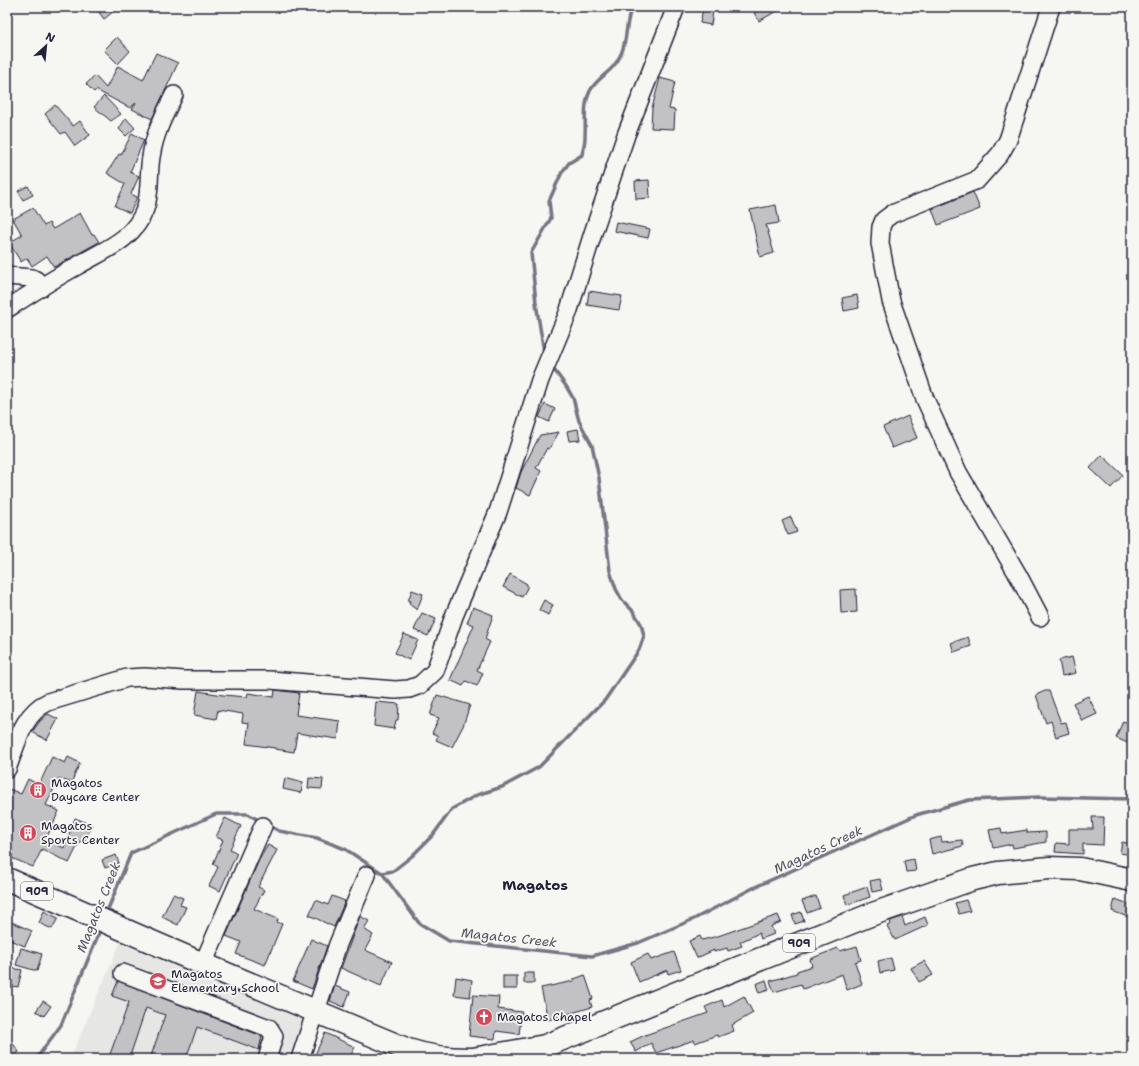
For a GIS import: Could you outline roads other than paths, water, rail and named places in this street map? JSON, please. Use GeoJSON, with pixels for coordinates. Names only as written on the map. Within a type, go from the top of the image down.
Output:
{"type":"FeatureCollection","features":[{"type":"Feature","properties":{"kind":"highway","name":"909"},"geometry":{"type":"LineString","coordinates":[[473,1059],[547,1052],[870,915],[973,879],[998,874],[1049,868],[1080,869],[1132,880]]}},
{"type":"Feature","properties":{"kind":"highway","name":"909"},"geometry":{"type":"LineString","coordinates":[[8,884],[68,904],[203,964],[425,1056],[470,1059]]}},
{"type":"Feature","properties":{"kind":"street"},"geometry":{"type":"LineString","coordinates":[[7,769],[26,721],[38,706],[127,678],[145,677],[183,680],[270,680],[395,690],[408,689],[420,685],[430,677],[440,657],[454,616],[498,512],[540,380],[568,313],[592,233],[626,134],[676,7]]}},
{"type":"Feature","properties":{"kind":"street"},"geometry":{"type":"LineString","coordinates":[[1040,617],[1018,575],[958,472],[925,399],[892,301],[880,235],[884,220],[892,214],[976,180],[1000,154],[1008,140],[1051,7]]}},
{"type":"Feature","properties":{"kind":"street"},"geometry":{"type":"LineString","coordinates":[[7,309],[119,243],[137,225],[146,204],[151,157],[155,140],[174,95]]}},
{"type":"Feature","properties":{"kind":"street"},"geometry":{"type":"LineString","coordinates":[[7,276],[32,278],[36,280],[41,288]]}},
{"type":"Feature","properties":{"kind":"street"},"geometry":{"type":"LineString","coordinates":[[203,964],[263,826]]}},
{"type":"Feature","properties":{"kind":"street"},"geometry":{"type":"LineString","coordinates":[[300,1059],[338,944],[367,874]]}},
{"type":"Feature","properties":{"kind":"street"},"geometry":{"type":"LineString","coordinates":[[122,973],[269,1028],[274,1036],[267,1059]]}},
{"type":"Feature","properties":{"kind":"waterway"},"geometry":{"type":"LineString","coordinates":[[544,352],[536,303],[531,253],[551,218],[549,201],[562,172],[569,163],[582,155],[585,139],[586,102],[588,96],[597,81],[610,70],[618,60],[625,42],[628,19],[632,7]]}},
{"type":"Feature","properties":{"kind":"waterway"},"geometry":{"type":"LineString","coordinates":[[382,873],[393,871],[412,856],[433,835],[452,809],[477,795],[502,787],[539,767],[605,700],[639,650],[644,636],[641,624],[633,611],[622,600],[616,589],[610,571],[599,478],[592,445],[579,421],[573,398],[552,367]]}},
{"type":"Feature","properties":{"kind":"waterway","name":"Magatos Creek"},"geometry":{"type":"LineString","coordinates":[[268,825],[279,831],[317,838],[345,849],[382,873],[419,923],[449,941],[592,956],[638,943],[694,919],[755,887],[916,815],[969,800],[1039,797],[1132,799]]}},
{"type":"Feature","properties":{"kind":"waterway","name":"Magatos Creek"},"geometry":{"type":"LineString","coordinates":[[106,914],[131,853],[216,814],[248,814],[260,821]]}},
{"type":"Feature","properties":{"kind":"waterway","name":"Magatos Creek"},"geometry":{"type":"LineString","coordinates":[[36,1059],[61,1025],[101,928]]}},
{"type":"Feature","properties":{"kind":"place","name":"Magatos Daycare Center"},"geometry":{"type":"Point","coordinates":[38,790]}},
{"type":"Feature","properties":{"kind":"place","name":"Magatos Sports Center"},"geometry":{"type":"Point","coordinates":[28,833]}},
{"type":"Feature","properties":{"kind":"place","name":"Magatos Elementary School"},"geometry":{"type":"Point","coordinates":[158,981]}},
{"type":"Feature","properties":{"kind":"place","name":"Magatos Chapel"},"geometry":{"type":"Point","coordinates":[484,1017]}},
{"type":"Feature","properties":{"kind":"district","name":"Magatos"},"geometry":{"type":"Point","coordinates":[535,885]}}]}
